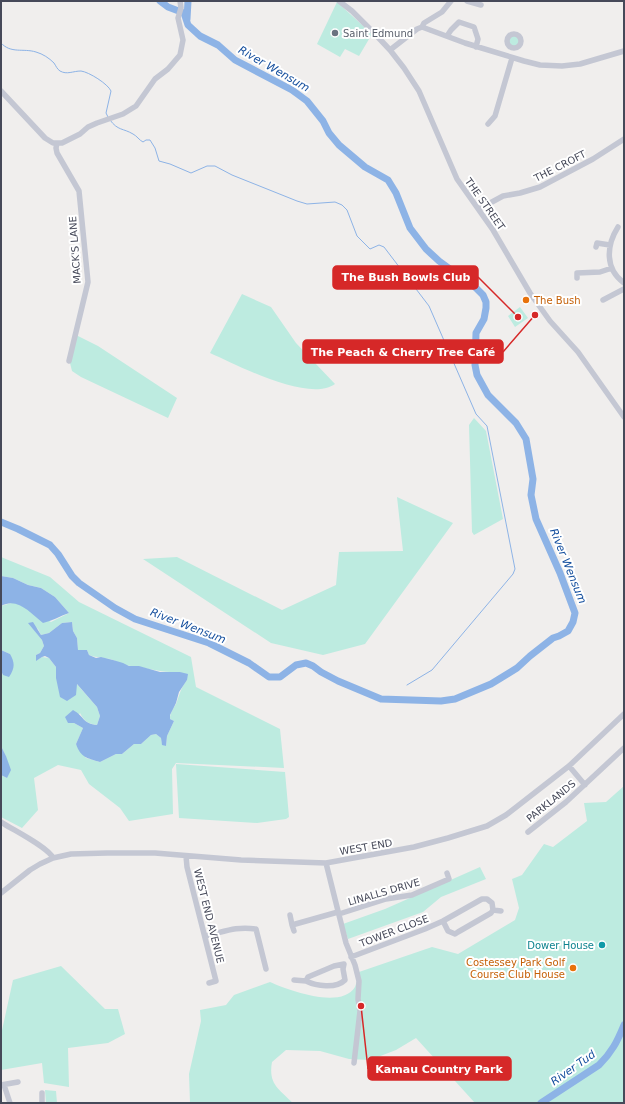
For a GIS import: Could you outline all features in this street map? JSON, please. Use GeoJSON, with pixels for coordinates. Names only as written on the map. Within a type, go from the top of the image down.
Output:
{"type":"FeatureCollection","features":[{"type":"Feature","properties":{"kind":"street"},"geometry":{"type":"LineString","coordinates":[[1,91],[50,142],[62,143],[88,127],[123,114],[136,106],[155,79],[168,69],[180,55],[183,40],[178,18],[180,1]]}},
{"type":"Feature","properties":{"kind":"street","name":"THE STREET"},"geometry":{"type":"LineString","coordinates":[[339,1],[352,11],[390,50],[404,68],[419,91],[454,175],[462,188],[479,209],[493,230],[530,293],[550,321],[582,358],[624,417]]}},
{"type":"Feature","properties":{"kind":"street"},"geometry":{"type":"LineString","coordinates":[[422,27],[424,23],[442,12],[451,1]]}},
{"type":"Feature","properties":{"kind":"street"},"geometry":{"type":"LineString","coordinates":[[467,1],[481,5]]}},
{"type":"Feature","properties":{"kind":"street"},"geometry":{"type":"LineString","coordinates":[[447,36],[459,22],[474,27],[478,39],[476,47]]}},
{"type":"Feature","properties":{"kind":"street"},"geometry":{"type":"LineString","coordinates":[[390,50],[417,28],[422,27],[476,47],[540,65],[562,66],[580,64],[624,51]]}},
{"type":"Feature","properties":{"kind":"street"},"geometry":{"type":"LineString","coordinates":[[489,122],[495,116],[512,48]]}},
{"type":"Feature","properties":{"kind":"street","name":"THE CROFT"},"geometry":{"type":"LineString","coordinates":[[479,209],[503,196],[540,187],[593,159],[624,139]]}},
{"type":"Feature","properties":{"kind":"street","name":"MACK'S LANE"},"geometry":{"type":"LineString","coordinates":[[57,143],[56,148],[58,154],[79,191],[88,282],[69,361]]}},
{"type":"Feature","properties":{"kind":"street"},"geometry":{"type":"LineString","coordinates":[[618,227],[611,239],[609,252],[612,268],[618,279],[624,283]]}},
{"type":"Feature","properties":{"kind":"street"},"geometry":{"type":"LineString","coordinates":[[597,243],[610,245]]}},
{"type":"Feature","properties":{"kind":"street"},"geometry":{"type":"LineString","coordinates":[[577,273],[600,272],[612,268]]}},
{"type":"Feature","properties":{"kind":"street"},"geometry":{"type":"LineString","coordinates":[[605,297],[624,289]]}},
{"type":"Feature","properties":{"kind":"street","name":"WEST END"},"geometry":{"type":"LineString","coordinates":[[1,893],[30,870],[53,858],[67,855],[134,853],[310,864],[326,863],[414,847],[487,826],[506,815],[526,801],[569,766],[624,714]]}},
{"type":"Feature","properties":{"kind":"street","name":"PARKLANDS"},"geometry":{"type":"LineString","coordinates":[[528,832],[585,785],[623,746]]}},
{"type":"Feature","properties":{"kind":"street","name":"PARKLANDS"},"geometry":{"type":"LineString","coordinates":[[569,766],[585,785]]}},
{"type":"Feature","properties":{"kind":"street"},"geometry":{"type":"LineString","coordinates":[[1,822],[44,848],[53,858]]}},
{"type":"Feature","properties":{"kind":"street","name":"WEST END AVENUE"},"geometry":{"type":"LineString","coordinates":[[186,856],[187,867],[205,936],[219,980],[209,983]]}},
{"type":"Feature","properties":{"kind":"street"},"geometry":{"type":"LineString","coordinates":[[326,863],[346,943],[359,981],[358,999],[360,1011],[354,1063]]}},
{"type":"Feature","properties":{"kind":"street","name":"LINALLS DRIVE"},"geometry":{"type":"LineString","coordinates":[[292,925],[386,899],[412,895],[450,877]]}},
{"type":"Feature","properties":{"kind":"street","name":"TOWER CLOSE"},"geometry":{"type":"LineString","coordinates":[[306,981],[308,977],[334,966],[353,961],[419,932],[485,899],[492,903],[493,910],[487,916],[455,934],[448,931],[443,921]]}},
{"type":"Feature","properties":{"kind":"street"},"geometry":{"type":"LineString","coordinates":[[493,910],[501,910]]}},
{"type":"Feature","properties":{"kind":"street"},"geometry":{"type":"LineString","coordinates":[[290,915],[294,931]]}},
{"type":"Feature","properties":{"kind":"street"},"geometry":{"type":"LineString","coordinates":[[205,936],[235,928],[243,927],[256,929],[262,963],[266,969]]}},
{"type":"Feature","properties":{"kind":"street"},"geometry":{"type":"LineString","coordinates":[[294,980],[322,985],[332,985],[344,981],[344,964]]}},
{"type":"Feature","properties":{"kind":"street"},"geometry":{"type":"LineString","coordinates":[[10,1103],[3,1085],[18,1082]]}},
{"type":"Feature","properties":{"kind":"street"},"geometry":{"type":"LineString","coordinates":[[42,1093],[42,1103]]}},
{"type":"Feature","properties":{"kind":"green space"},"geometry":{"type":"Polygon","coordinates":[[[337,2],[372,34],[359,56],[345,49],[340,57],[317,44],[337,2]]]}},
{"type":"Feature","properties":{"kind":"green space"},"geometry":{"type":"Polygon","coordinates":[[[511,35],[515,35],[519,41],[515,47],[511,47],[507,43],[507,39],[511,35]]]}},
{"type":"Feature","properties":{"kind":"green space"},"geometry":{"type":"Polygon","coordinates":[[[242,294],[271,307],[296,343],[335,384],[323,389],[308,389],[291,386],[255,373],[210,353],[242,294]]]}},
{"type":"Feature","properties":{"kind":"green space"},"geometry":{"type":"Polygon","coordinates":[[[520,307],[528,318],[515,327],[508,316],[520,307]]]}},
{"type":"Feature","properties":{"kind":"green space"},"geometry":{"type":"Polygon","coordinates":[[[76,335],[98,346],[177,398],[168,418],[81,377],[72,371],[70,363],[76,335]]]}},
{"type":"Feature","properties":{"kind":"green space"},"geometry":{"type":"Polygon","coordinates":[[[474,418],[486,431],[503,519],[474,535],[472,532],[469,425],[474,418]]]}},
{"type":"Feature","properties":{"kind":"green space"},"geometry":{"type":"Polygon","coordinates":[[[397,497],[453,523],[365,644],[323,655],[271,643],[143,559],[177,557],[282,610],[336,585],[339,552],[403,551],[397,497]]]}},
{"type":"Feature","properties":{"kind":"green space"},"geometry":{"type":"Polygon","coordinates":[[[1,557],[50,577],[79,602],[191,657],[196,687],[280,729],[284,768],[176,763],[172,769],[173,814],[129,821],[120,808],[89,784],[81,770],[58,765],[34,778],[38,810],[22,828],[1,817],[1,775],[7,778],[6,756],[1,746],[1,671],[3,675],[10,654],[1,650],[1,606],[15,602],[51,622],[69,613],[55,597],[41,588],[28,585],[13,578],[1,576],[1,557]],[[72,622],[62,623],[49,633],[41,635],[38,629],[29,623],[42,640],[44,646],[40,653],[36,655],[37,660],[42,657],[49,658],[56,667],[56,678],[76,683],[97,707],[100,716],[97,725],[87,722],[80,713],[74,723],[83,728],[76,744],[86,758],[100,762],[116,754],[122,754],[134,744],[141,744],[151,735],[156,734],[161,738],[162,744],[166,746],[167,736],[174,721],[170,719],[171,713],[181,689],[187,680],[180,672],[165,672],[129,666],[110,659],[89,655],[87,650],[78,650],[77,638],[73,631],[72,622]]]}},
{"type":"Feature","properties":{"kind":"green space"},"geometry":{"type":"Polygon","coordinates":[[[176,764],[285,772],[289,817],[286,819],[257,823],[179,818],[176,764]]]}},
{"type":"Feature","properties":{"kind":"green space"},"geometry":{"type":"Polygon","coordinates":[[[624,786],[624,1103],[475,1103],[416,1038],[396,1050],[370,1060],[349,1059],[320,1051],[286,1050],[272,1062],[271,1070],[273,1081],[276,1086],[293,1103],[190,1103],[189,1074],[201,1021],[200,1010],[226,1005],[234,995],[270,982],[314,996],[327,998],[338,997],[348,994],[355,987],[359,972],[432,947],[458,954],[515,920],[519,908],[512,879],[522,875],[544,844],[553,847],[587,821],[584,803],[606,802],[624,786]]]}},
{"type":"Feature","properties":{"kind":"green space"},"geometry":{"type":"Polygon","coordinates":[[[480,867],[486,879],[441,897],[423,912],[348,939],[343,924],[385,909],[480,867]]]}},
{"type":"Feature","properties":{"kind":"green space"},"geometry":{"type":"Polygon","coordinates":[[[61,966],[105,1009],[118,1009],[125,1034],[108,1043],[68,1048],[69,1087],[44,1083],[42,1063],[1,1070],[1,1035],[13,980],[61,966]]]}},
{"type":"Feature","properties":{"kind":"green space"},"geometry":{"type":"Polygon","coordinates":[[[45,1090],[56,1091],[57,1103],[46,1103],[45,1090]]]}},
{"type":"Feature","properties":{"kind":"water"},"geometry":{"type":"Polygon","coordinates":[[[1,576],[13,578],[28,585],[41,588],[55,597],[69,613],[43,623],[24,607],[13,603],[1,606],[1,576]]]}},
{"type":"Feature","properties":{"kind":"water"},"geometry":{"type":"Polygon","coordinates":[[[33,622],[41,635],[49,633],[62,623],[72,622],[73,631],[77,638],[78,650],[87,650],[89,655],[96,658],[101,657],[129,666],[139,666],[160,672],[180,672],[188,674],[187,680],[179,692],[176,703],[170,715],[170,719],[174,721],[167,736],[166,746],[162,745],[161,738],[156,734],[151,735],[141,744],[134,744],[122,754],[116,754],[100,762],[82,755],[76,744],[83,728],[74,723],[68,723],[65,717],[73,710],[89,723],[97,725],[100,716],[97,707],[77,684],[76,695],[67,701],[60,697],[56,678],[56,667],[49,658],[45,656],[36,661],[36,655],[40,653],[44,646],[42,640],[28,623],[33,622]]]}},
{"type":"Feature","properties":{"kind":"water"},"geometry":{"type":"Polygon","coordinates":[[[1,650],[10,654],[13,660],[14,666],[9,677],[3,675],[1,671],[1,650]]]}},
{"type":"Feature","properties":{"kind":"water"},"geometry":{"type":"Polygon","coordinates":[[[1,746],[11,770],[7,778],[1,775],[1,746]]]}},
{"type":"Feature","properties":{"kind":"waterway","name":"River Wensum"},"geometry":{"type":"LineString","coordinates":[[1,522],[50,545],[58,554],[72,576],[79,583],[115,608],[135,619],[209,643],[249,663],[269,677],[280,677],[296,665],[306,663],[338,681],[381,699],[441,701],[455,699],[491,684],[517,668],[553,638],[568,631],[573,622],[575,613],[560,573],[536,519],[531,495],[533,479],[526,439],[516,423],[488,395],[477,375],[475,365],[476,333],[484,319],[486,302],[483,295],[426,249],[410,228],[396,193],[388,180],[365,167],[339,145],[307,101],[292,90],[235,60],[218,45],[200,36],[188,25],[184,13],[168,7],[160,1]]}},
{"type":"Feature","properties":{"kind":"waterway","name":"River Wensum"},"geometry":{"type":"LineString","coordinates":[[187,19],[188,1]]}},
{"type":"Feature","properties":{"kind":"waterway"},"geometry":{"type":"LineString","coordinates":[[1,43],[13,50],[31,51],[46,56],[60,71],[68,73],[81,71],[98,79],[111,91],[106,113],[108,117]]}},
{"type":"Feature","properties":{"kind":"waterway"},"geometry":{"type":"LineString","coordinates":[[110,120],[116,126],[133,134],[143,142],[150,140],[155,148],[159,161],[191,173],[207,166],[215,166],[232,175],[297,201],[307,204],[335,202],[342,205],[347,210],[357,236],[370,249],[379,245],[384,247],[429,306],[476,414],[487,426],[515,569],[513,574],[432,670],[407,685]]}},
{"type":"Feature","properties":{"kind":"waterway","name":"River Tud"},"geometry":{"type":"LineString","coordinates":[[541,1103],[599,1065],[614,1046],[624,1025]]}},
{"type":"Feature","properties":{"kind":"place","name":"Saint Edmund"},"geometry":{"type":"Point","coordinates":[335,33]}},
{"type":"Feature","properties":{"kind":"place","name":"The Bush"},"geometry":{"type":"Point","coordinates":[526,300]}},
{"type":"Feature","properties":{"kind":"place","name":"The Peach & Cherry Tree Café"},"geometry":{"type":"Point","coordinates":[535,315]}},
{"type":"Feature","properties":{"kind":"place","name":"The Bush Bowls Club"},"geometry":{"type":"Point","coordinates":[518,317]}},
{"type":"Feature","properties":{"kind":"place","name":"Dower House"},"geometry":{"type":"Point","coordinates":[602,945]}},
{"type":"Feature","properties":{"kind":"place","name":"Costessey Park Golf Course Club House"},"geometry":{"type":"Point","coordinates":[573,968]}},
{"type":"Feature","properties":{"kind":"place","name":"Kamau Country Park"},"geometry":{"type":"Point","coordinates":[361,1006]}}]}
